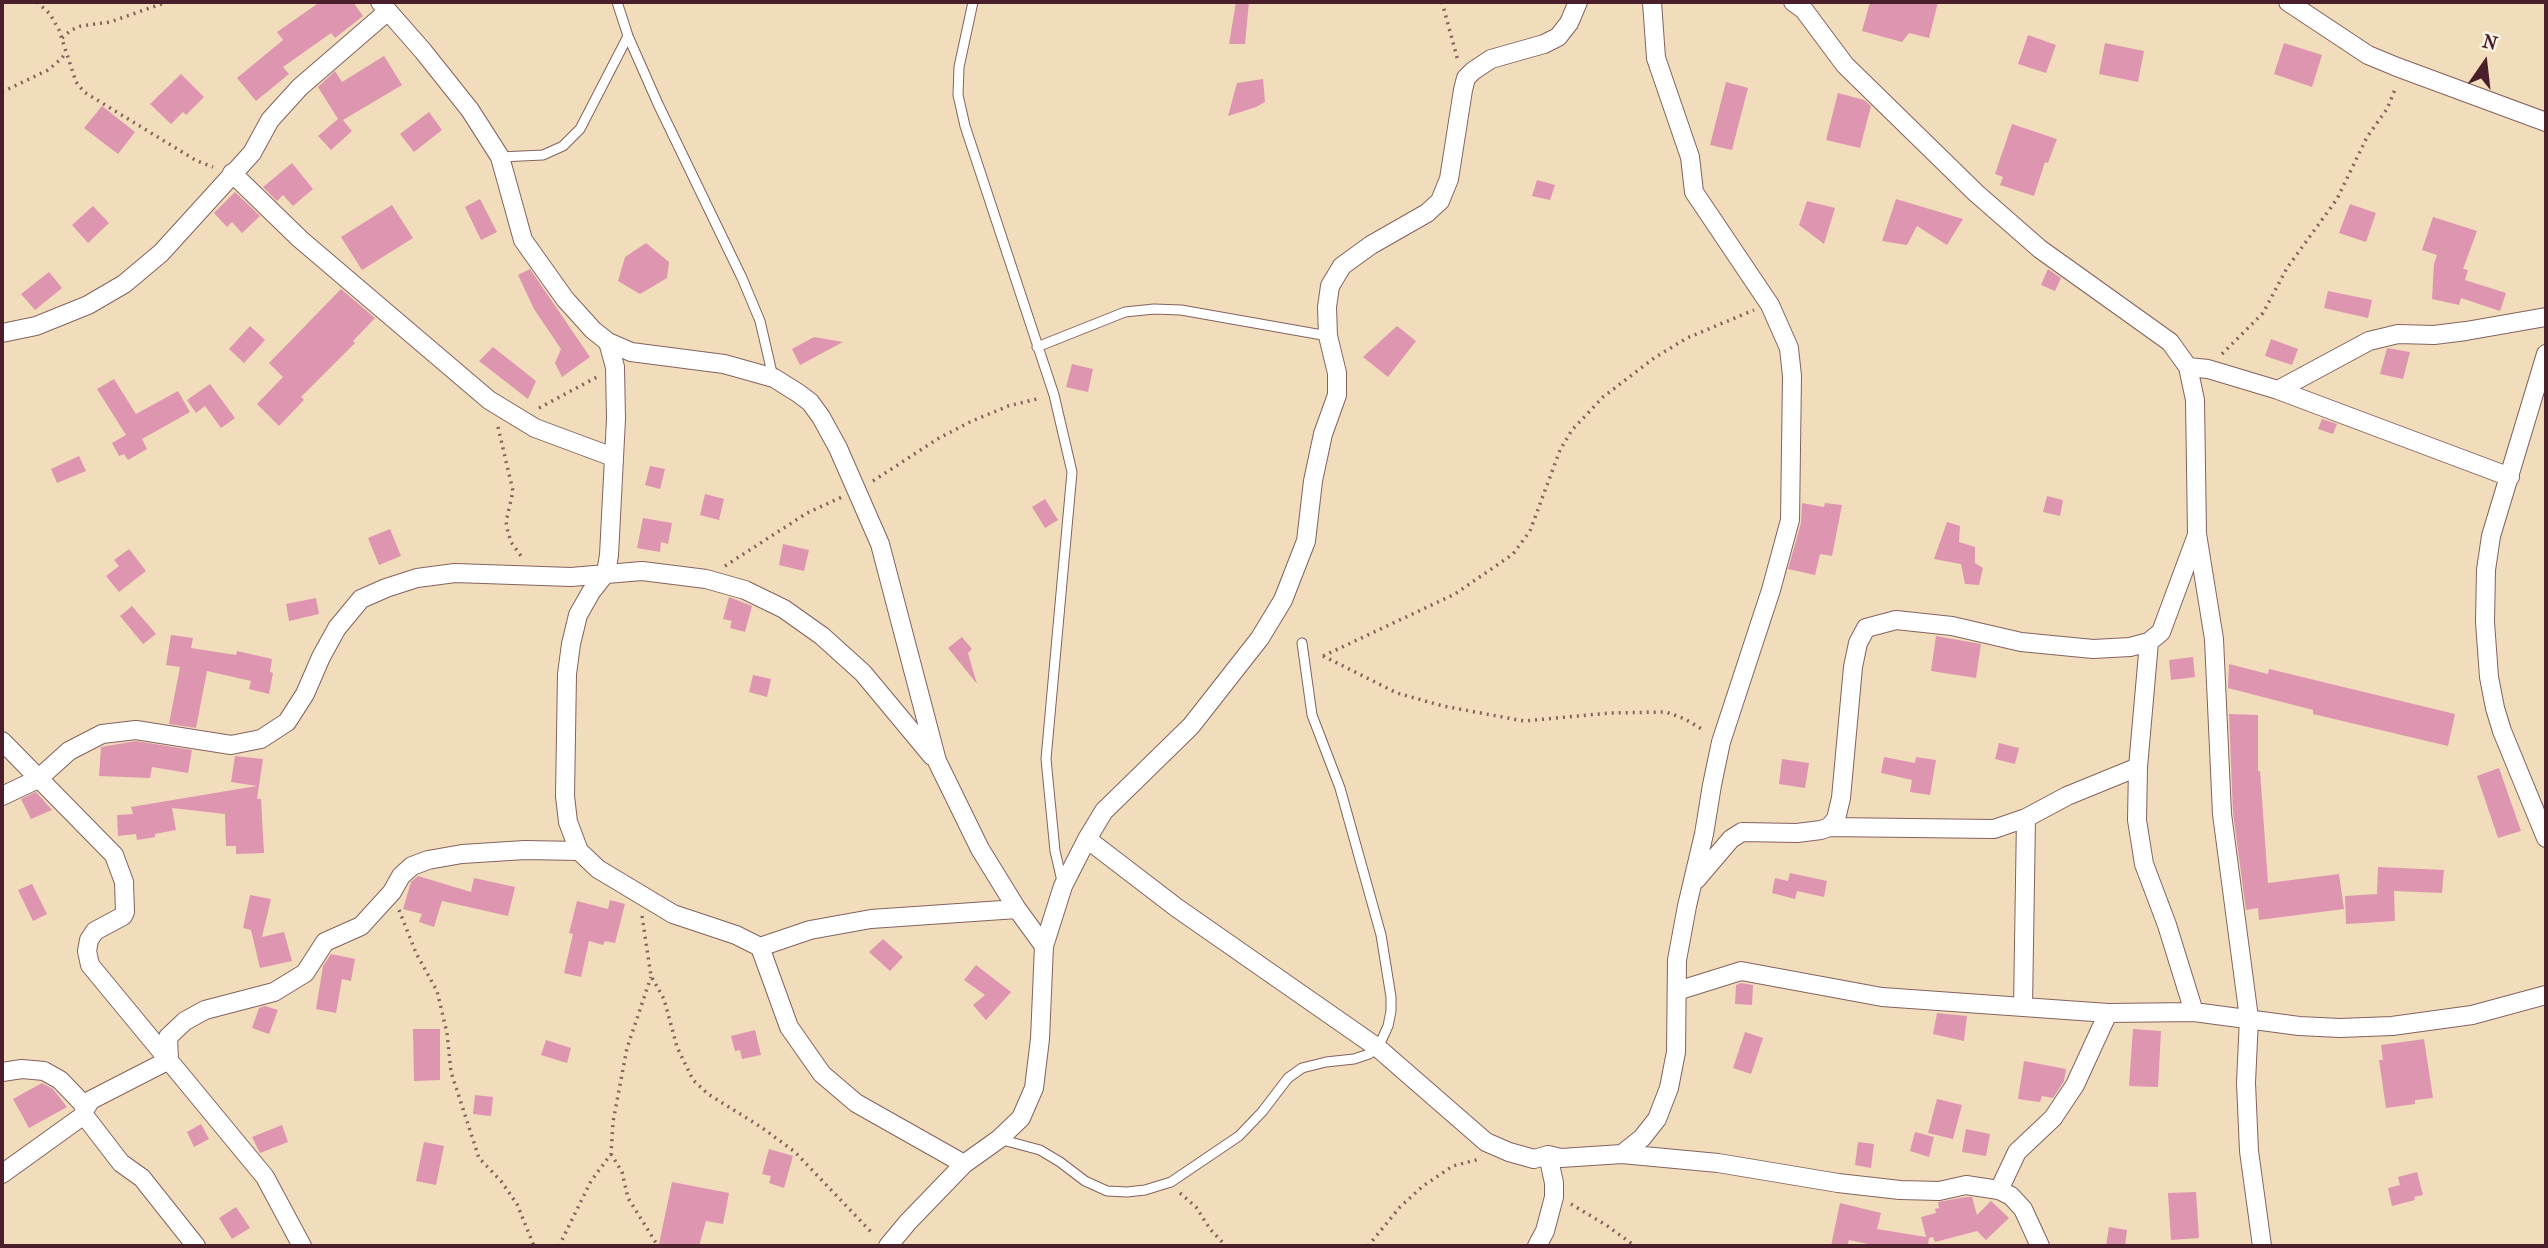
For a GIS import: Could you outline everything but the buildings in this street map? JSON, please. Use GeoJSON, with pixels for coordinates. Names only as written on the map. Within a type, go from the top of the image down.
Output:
{"type":"FeatureCollection","features":[{"type":"Feature","properties":{"kind":"street"},"geometry":{"type":"LineString","coordinates":[[881,1241],[908,1222],[964,1164],[999,1139],[1021,1118],[1034,1088],[1040,1039],[1044,946],[1063,887],[1087,839],[1104,811],[1191,726],[1260,638],[1283,600],[1306,541],[1322,434],[1337,395],[1337,373],[1328,336],[1327,307],[1330,286],[1342,266],[1371,245],[1427,213],[1440,201],[1449,179],[1466,78],[1491,59],[1544,44],[1558,37],[1569,23],[1577,2]]}},
{"type":"Feature","properties":{"kind":"street"},"geometry":{"type":"LineString","coordinates":[[1622,1154],[1648,1131],[1663,1105],[1676,1052],[1677,960],[1721,742],[1771,590],[1790,520],[1792,376],[1788,348],[1770,305],[1694,192],[1690,157],[1656,58],[1652,2]]}},
{"type":"Feature","properties":{"kind":"street"},"geometry":{"type":"LineString","coordinates":[[1793,2],[1804,10],[1845,65],[1976,192],[2040,250],[2170,342],[2188,367],[2195,400],[2197,534],[2214,639],[2222,814],[2249,1018],[2246,1083],[2249,1151],[2262,1246]]}},
{"type":"Feature","properties":{"kind":"street"},"geometry":{"type":"LineString","coordinates":[[2288,2],[2368,55],[2546,122]]}},
{"type":"Feature","properties":{"kind":"street"},"geometry":{"type":"LineString","coordinates":[[2,332],[36,326],[88,304],[124,284],[161,253],[252,153],[270,120],[300,87],[384,6],[470,110],[500,157],[523,240],[565,299],[608,342],[631,352],[724,364],[774,378],[810,402],[821,417],[838,447],[880,544],[937,761],[979,849],[1044,946]]}},
{"type":"Feature","properties":{"kind":"street"},"geometry":{"type":"LineString","coordinates":[[232,173],[300,239],[489,400],[544,432],[612,457]]}},
{"type":"Feature","properties":{"kind":"street"},"geometry":{"type":"LineString","coordinates":[[2278,390],[2369,341],[2398,334],[2434,335],[2466,331],[2546,317]]}},
{"type":"Feature","properties":{"kind":"street"},"geometry":{"type":"LineString","coordinates":[[608,342],[615,367],[616,419],[606,573],[578,615],[567,674],[565,796],[568,822],[579,851],[598,869],[673,914],[736,935],[760,947],[789,1027],[822,1074],[856,1103],[964,1164]]}},
{"type":"Feature","properties":{"kind":"street"},"geometry":{"type":"LineString","coordinates":[[2546,354],[2491,536],[2486,570],[2485,622],[2489,677],[2495,708],[2538,796],[2546,838]]}},
{"type":"Feature","properties":{"kind":"street"},"geometry":{"type":"LineString","coordinates":[[2188,367],[2208,369],[2278,390],[2510,477]]}},
{"type":"Feature","properties":{"kind":"street"},"geometry":{"type":"LineString","coordinates":[[1829,827],[1836,819],[1841,799],[1853,667],[1858,643],[1866,628],[1896,620],[1952,626],[2021,642],[2093,649],[2130,647],[2149,642],[2161,632],[2197,534]]}},
{"type":"Feature","properties":{"kind":"street"},"geometry":{"type":"LineString","coordinates":[[2,796],[38,779],[69,751],[102,734],[136,730],[231,745],[261,739],[287,722],[305,694],[337,628],[361,599],[417,578],[455,573],[571,577],[642,571],[706,579],[745,590],[784,608],[822,636],[863,673],[937,761]]}},
{"type":"Feature","properties":{"kind":"street"},"geometry":{"type":"LineString","coordinates":[[2149,642],[2138,767],[2137,820],[2144,864],[2167,925],[2194,1012]]}},
{"type":"Feature","properties":{"kind":"street"},"geometry":{"type":"LineString","coordinates":[[2,740],[114,855],[124,882],[125,912],[123,916],[95,931],[89,940],[87,951],[90,965],[265,1177],[302,1246]]}},
{"type":"Feature","properties":{"kind":"street"},"geometry":{"type":"LineString","coordinates":[[1692,886],[1724,847],[1742,832],[1797,834],[1829,827],[1994,829],[2026,818],[2067,796],[2138,767]]}},
{"type":"Feature","properties":{"kind":"street"},"geometry":{"type":"LineString","coordinates":[[2023,1007],[2026,818]]}},
{"type":"Feature","properties":{"kind":"street"},"geometry":{"type":"LineString","coordinates":[[1087,839],[1177,908],[1378,1048],[1486,1142],[1509,1152],[1534,1158],[1548,1155],[1561,1158],[1622,1154],[1718,1163],[1838,1184],[1900,1190],[1939,1191],[1966,1185],[1998,1189],[2011,1196],[2023,1209],[2040,1246]]}},
{"type":"Feature","properties":{"kind":"street"},"geometry":{"type":"LineString","coordinates":[[169,1060],[168,1037],[185,1021],[205,1010],[274,992],[305,973],[325,942],[361,926],[412,866],[428,860],[462,854],[579,851]]}},
{"type":"Feature","properties":{"kind":"street"},"geometry":{"type":"LineString","coordinates":[[760,947],[810,930],[872,919],[1017,909]]}},
{"type":"Feature","properties":{"kind":"street"},"geometry":{"type":"LineString","coordinates":[[1677,991],[1741,971],[1882,997],[2108,1013],[2194,1012],[2299,1026],[2340,1028],[2392,1026],[2472,1015],[2546,995]]}},
{"type":"Feature","properties":{"kind":"street"},"geometry":{"type":"LineString","coordinates":[[1998,1189],[2017,1152],[2053,1118],[2075,1085],[2108,1013]]}},
{"type":"Feature","properties":{"kind":"street"},"geometry":{"type":"LineString","coordinates":[[2,1174],[85,1111],[91,1100],[169,1060]]}},
{"type":"Feature","properties":{"kind":"street"},"geometry":{"type":"LineString","coordinates":[[2,1072],[22,1069],[44,1071],[60,1080],[121,1163],[142,1178],[196,1246]]}},
{"type":"Feature","properties":{"kind":"street"},"geometry":{"type":"LineString","coordinates":[[1537,1246],[1550,1213],[1554,1183],[1548,1155]]}},
{"type":"Feature","properties":{"kind":"lane"},"geometry":{"type":"LineString","coordinates":[[617,2],[628,36],[658,104],[760,321],[774,378]]}},
{"type":"Feature","properties":{"kind":"lane"},"geometry":{"type":"LineString","coordinates":[[972,2],[963,44],[958,95],[973,155],[1054,395],[1072,472],[1045,759],[1055,851],[1063,887]]}},
{"type":"Feature","properties":{"kind":"lane"},"geometry":{"type":"LineString","coordinates":[[500,157],[544,155],[563,146],[580,130],[628,36]]}},
{"type":"Feature","properties":{"kind":"lane"},"geometry":{"type":"LineString","coordinates":[[1037,347],[1125,312],[1154,309],[1181,310],[1328,336]]}},
{"type":"Feature","properties":{"kind":"lane"},"geometry":{"type":"LineString","coordinates":[[999,1139],[1040,1150],[1060,1161],[1085,1181],[1107,1191],[1145,1190],[1171,1182],[1239,1136],[1288,1078],[1302,1068],[1354,1059],[1378,1048],[1388,1026],[1391,1011],[1381,935],[1340,788],[1312,715],[1301,643]]}},
{"type":"Feature","properties":{"kind":"path"},"geometry":{"type":"LineString","coordinates":[[37,2],[50,14],[76,82],[85,92],[197,161],[232,173]]}},
{"type":"Feature","properties":{"kind":"path"},"geometry":{"type":"LineString","coordinates":[[61,38],[81,26],[110,22],[167,2]]}},
{"type":"Feature","properties":{"kind":"path"},"geometry":{"type":"LineString","coordinates":[[1442,2],[1456,57],[1466,78]]}},
{"type":"Feature","properties":{"kind":"path"},"geometry":{"type":"LineString","coordinates":[[2,92],[48,70],[65,52]]}},
{"type":"Feature","properties":{"kind":"path"},"geometry":{"type":"LineString","coordinates":[[2208,369],[2263,313],[2287,268],[2337,199],[2367,137],[2387,109],[2396,90],[2397,68]]}},
{"type":"Feature","properties":{"kind":"path"},"geometry":{"type":"LineString","coordinates":[[1323,656],[1455,594],[1513,554],[1530,531],[1560,450],[1572,430],[1603,397],[1654,358],[1687,338],[1723,321],[1770,305]]}},
{"type":"Feature","properties":{"kind":"path"},"geometry":{"type":"LineString","coordinates":[[533,576],[511,542],[508,532],[506,522],[513,491],[496,418],[508,412],[524,415],[615,367]]}},
{"type":"Feature","properties":{"kind":"path"},"geometry":{"type":"LineString","coordinates":[[706,579],[807,513],[857,491],[939,438],[1008,406],[1054,395]]}},
{"type":"Feature","properties":{"kind":"path"},"geometry":{"type":"LineString","coordinates":[[1301,643],[1398,693],[1443,706],[1524,721],[1623,712],[1666,712],[1685,719],[1721,742]]}},
{"type":"Feature","properties":{"kind":"path"},"geometry":{"type":"LineString","coordinates":[[392,892],[416,954],[437,990],[447,1033],[451,1072],[479,1158],[501,1181],[517,1204],[534,1246]]}},
{"type":"Feature","properties":{"kind":"path"},"geometry":{"type":"LineString","coordinates":[[636,893],[651,976],[664,999],[677,1047],[693,1080],[708,1094],[795,1152],[881,1241]]}},
{"type":"Feature","properties":{"kind":"path"},"geometry":{"type":"LineString","coordinates":[[559,1246],[591,1181],[611,1154],[627,1048],[651,976]]}},
{"type":"Feature","properties":{"kind":"path"},"geometry":{"type":"LineString","coordinates":[[1368,1246],[1400,1207],[1423,1186],[1453,1167],[1509,1152]]}},
{"type":"Feature","properties":{"kind":"path"},"geometry":{"type":"LineString","coordinates":[[611,1154],[622,1172],[628,1198],[658,1246]]}},
{"type":"Feature","properties":{"kind":"path"},"geometry":{"type":"LineString","coordinates":[[1171,1182],[1196,1207],[1210,1229],[1226,1246]]}},
{"type":"Feature","properties":{"kind":"path"},"geometry":{"type":"LineString","coordinates":[[1554,1183],[1572,1204],[1606,1224],[1635,1246]]}}]}
